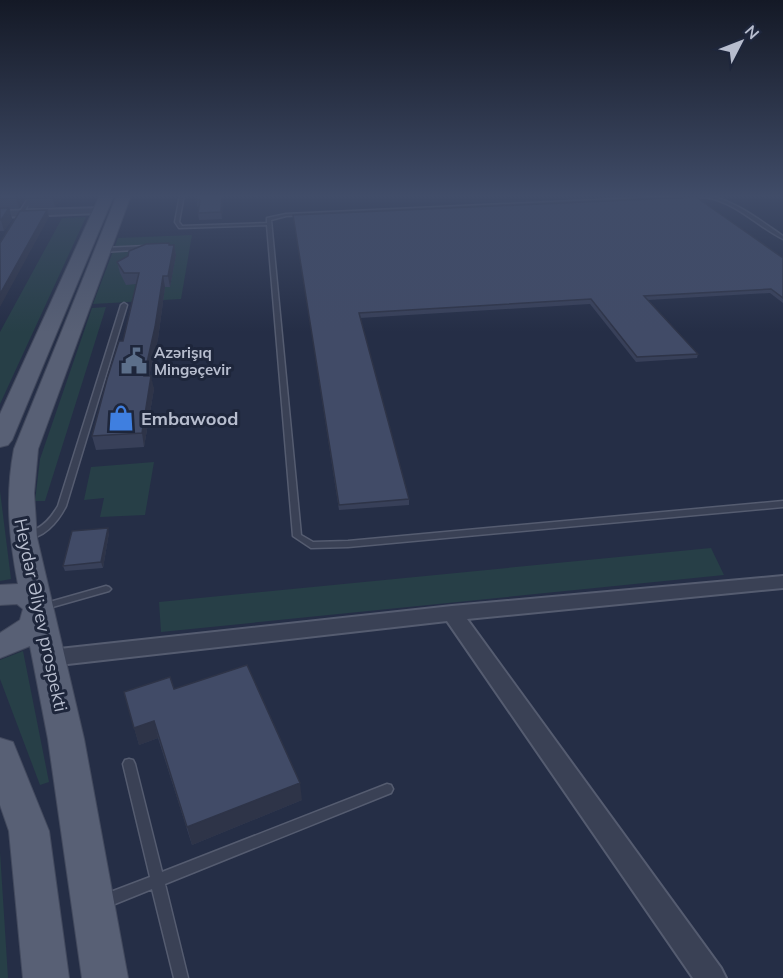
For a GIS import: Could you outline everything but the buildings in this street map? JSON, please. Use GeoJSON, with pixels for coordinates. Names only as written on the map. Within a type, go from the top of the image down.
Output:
{"type":"FeatureCollection","features":[{"type":"Feature","properties":{"kind":"main road"},"geometry":{"type":"LineString","coordinates":[[0,440],[86,241]]}},
{"type":"Feature","properties":{"kind":"main road","name":"Heydər Əliyev prospekti"},"geometry":{"type":"LineString","coordinates":[[105,978],[66,739],[18,506],[26,449],[107,241]]}},
{"type":"Feature","properties":{"kind":"main road"},"geometry":{"type":"LineString","coordinates":[[0,594],[27,596],[35,601],[39,608],[34,625],[25,634],[0,646]]}},
{"type":"Feature","properties":{"kind":"main road"},"geometry":{"type":"LineString","coordinates":[[0,753],[28,831],[46,978]]}},
{"type":"Feature","properties":{"kind":"street"},"geometry":{"type":"LineString","coordinates":[[50,658],[452,613],[783,582]]}},
{"type":"Feature","properties":{"kind":"street"},"geometry":{"type":"LineString","coordinates":[[452,613],[711,978]]}},
{"type":"Feature","properties":{"kind":"lane"},"geometry":{"type":"LineString","coordinates":[[270,241],[297,536],[311,545],[348,544],[783,504]]}},
{"type":"Feature","properties":{"kind":"lane"},"geometry":{"type":"LineString","coordinates":[[103,250],[158,247]]}},
{"type":"Feature","properties":{"kind":"lane"},"geometry":{"type":"LineString","coordinates":[[23,538],[45,529],[54,522],[62,506],[124,305]]}},
{"type":"Feature","properties":{"kind":"lane"},"geometry":{"type":"LineString","coordinates":[[39,608],[106,588]]}},
{"type":"Feature","properties":{"kind":"lane"},"geometry":{"type":"LineString","coordinates":[[129,764],[181,978]]}},
{"type":"Feature","properties":{"kind":"lane"},"geometry":{"type":"LineString","coordinates":[[93,905],[387,789]]}},
{"type":"Feature","properties":{"kind":"shaded area"},"geometry":{"type":"Polygon","coordinates":[[[50,241],[75,241],[0,404],[0,332],[50,241]]]}},
{"type":"Feature","properties":{"kind":"shaded area"},"geometry":{"type":"Polygon","coordinates":[[[117,241],[191,241],[181,299],[93,304],[117,241]]]}},
{"type":"Feature","properties":{"kind":"shaded area"},"geometry":{"type":"Polygon","coordinates":[[[106,307],[45,501],[35,501],[40,459],[92,308],[106,307]]]}},
{"type":"Feature","properties":{"kind":"shaded area"},"geometry":{"type":"Polygon","coordinates":[[[154,462],[145,515],[100,517],[104,498],[84,500],[91,467],[154,462]]]}},
{"type":"Feature","properties":{"kind":"shaded area"},"geometry":{"type":"Polygon","coordinates":[[[0,491],[11,579],[0,581],[0,491]]]}},
{"type":"Feature","properties":{"kind":"shaded area"},"geometry":{"type":"Polygon","coordinates":[[[711,548],[724,575],[161,632],[159,602],[711,548]]]}},
{"type":"Feature","properties":{"kind":"shaded area"},"geometry":{"type":"Polygon","coordinates":[[[23,651],[49,782],[40,785],[0,679],[0,660],[23,651]]]}},
{"type":"Feature","properties":{"kind":"shaded area"},"geometry":{"type":"Polygon","coordinates":[[[0,852],[8,978],[0,978],[0,852]]]}},
{"type":"Feature","properties":{"kind":"place","name":"Azərişıq Mingəçevir"},"geometry":{"type":"Point","coordinates":[134,361]}},
{"type":"Feature","properties":{"kind":"place","name":"Embawood"},"geometry":{"type":"Point","coordinates":[121,418]}}]}
